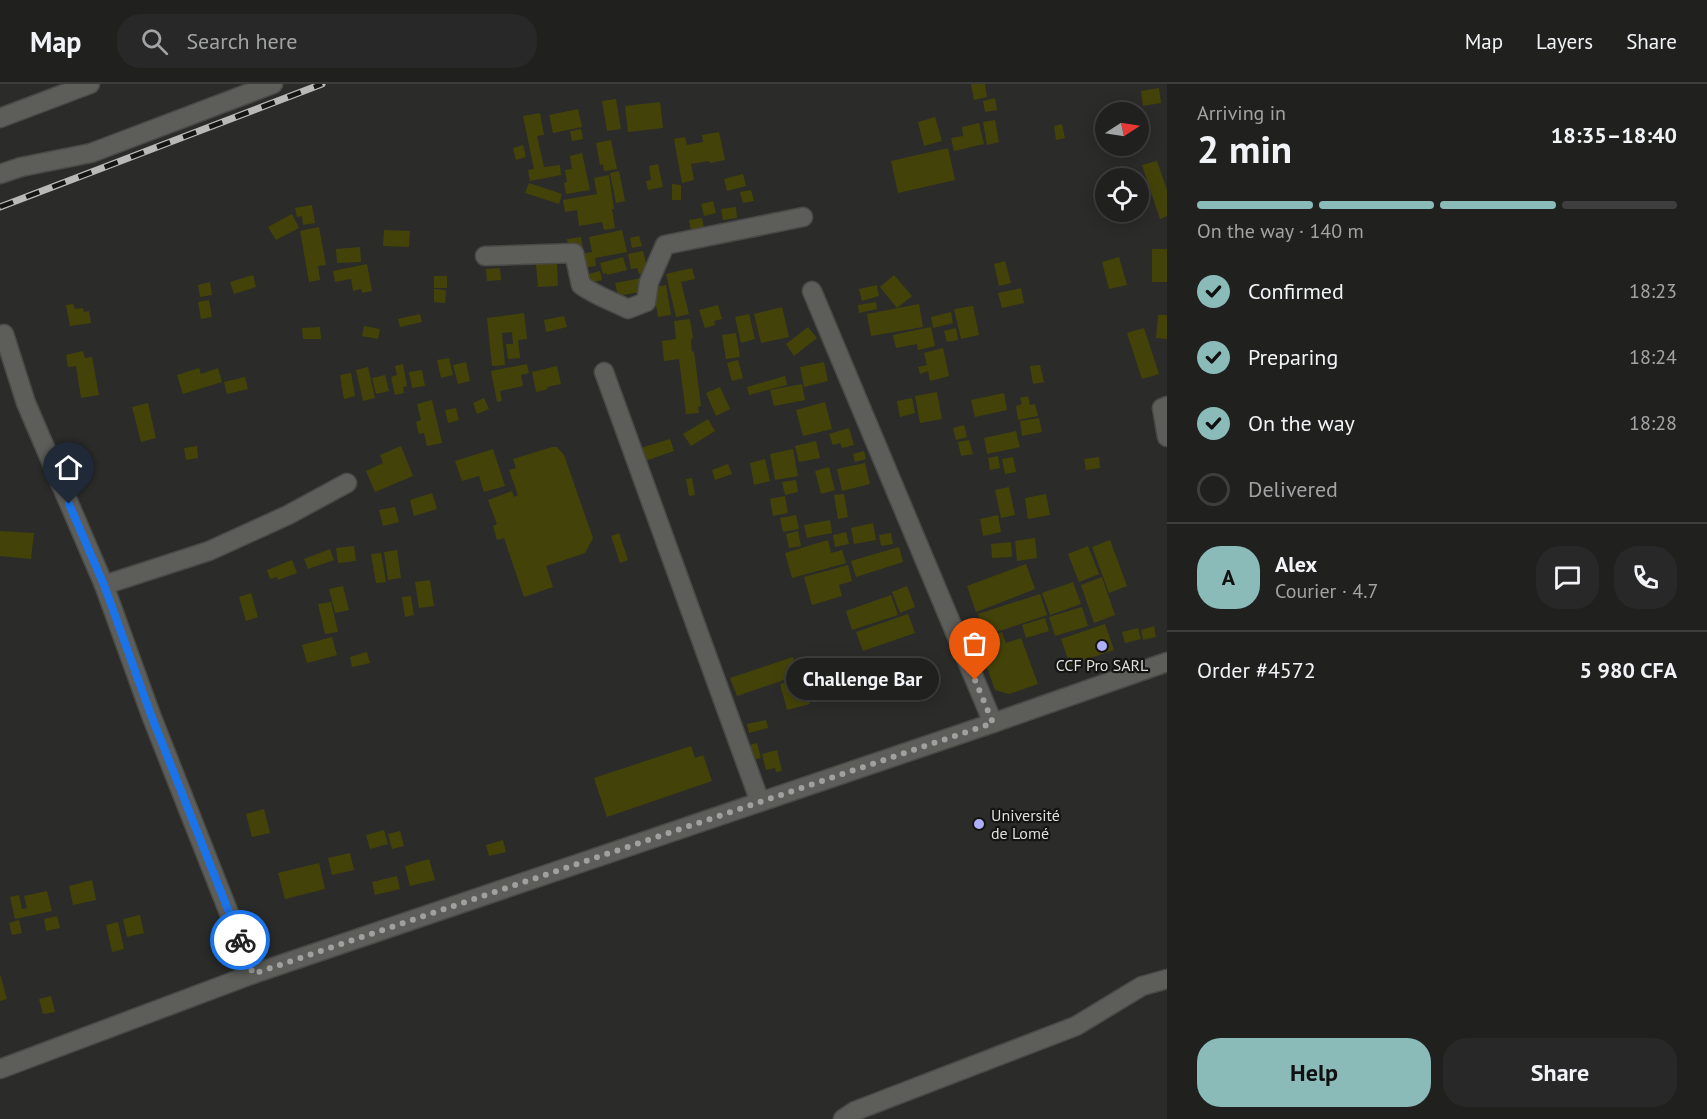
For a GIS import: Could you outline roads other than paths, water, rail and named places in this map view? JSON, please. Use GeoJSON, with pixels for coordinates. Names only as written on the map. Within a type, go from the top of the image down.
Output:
{"type":"FeatureCollection","features":[{"type":"Feature","properties":{"kind":"street"},"geometry":{"type":"LineString","coordinates":[[0,118],[90,84]]}},
{"type":"Feature","properties":{"kind":"street"},"geometry":{"type":"LineString","coordinates":[[0,174],[21,167],[91,153],[273,84]]}},
{"type":"Feature","properties":{"kind":"street"},"geometry":{"type":"LineString","coordinates":[[485,255],[574,253],[581,285],[596,296],[628,309],[646,302],[649,282],[665,245],[803,217]]}},
{"type":"Feature","properties":{"kind":"street"},"geometry":{"type":"LineString","coordinates":[[813,291],[993,723]]}},
{"type":"Feature","properties":{"kind":"street"},"geometry":{"type":"LineString","coordinates":[[4,334],[26,403],[104,585],[151,715],[253,974]]}},
{"type":"Feature","properties":{"kind":"street"},"geometry":{"type":"LineString","coordinates":[[604,372],[760,802]]}},
{"type":"Feature","properties":{"kind":"street"},"geometry":{"type":"LineString","coordinates":[[1167,406],[1162,408],[1167,437]]}},
{"type":"Feature","properties":{"kind":"street"},"geometry":{"type":"LineString","coordinates":[[104,585],[209,551],[288,515],[347,483]]}},
{"type":"Feature","properties":{"kind":"street"},"geometry":{"type":"LineString","coordinates":[[0,1069],[253,974],[1167,662]]}},
{"type":"Feature","properties":{"kind":"street"},"geometry":{"type":"LineString","coordinates":[[843,1119],[855,1111],[897,1094],[1076,1026],[1142,986],[1167,979]]}},
{"type":"Feature","properties":{"kind":"railway"},"geometry":{"type":"LineString","coordinates":[[0,207],[322,84]]}},
{"type":"Feature","properties":{"kind":"place","name":"CCF Pro SARL"},"geometry":{"type":"Point","coordinates":[1102,646]}},
{"type":"Feature","properties":{"kind":"place","name":"Challenge Bar"},"geometry":{"type":"Point","coordinates":[975,680]}},
{"type":"Feature","properties":{"kind":"place","name":"Université de Lomé"},"geometry":{"type":"Point","coordinates":[979,824]}}]}
